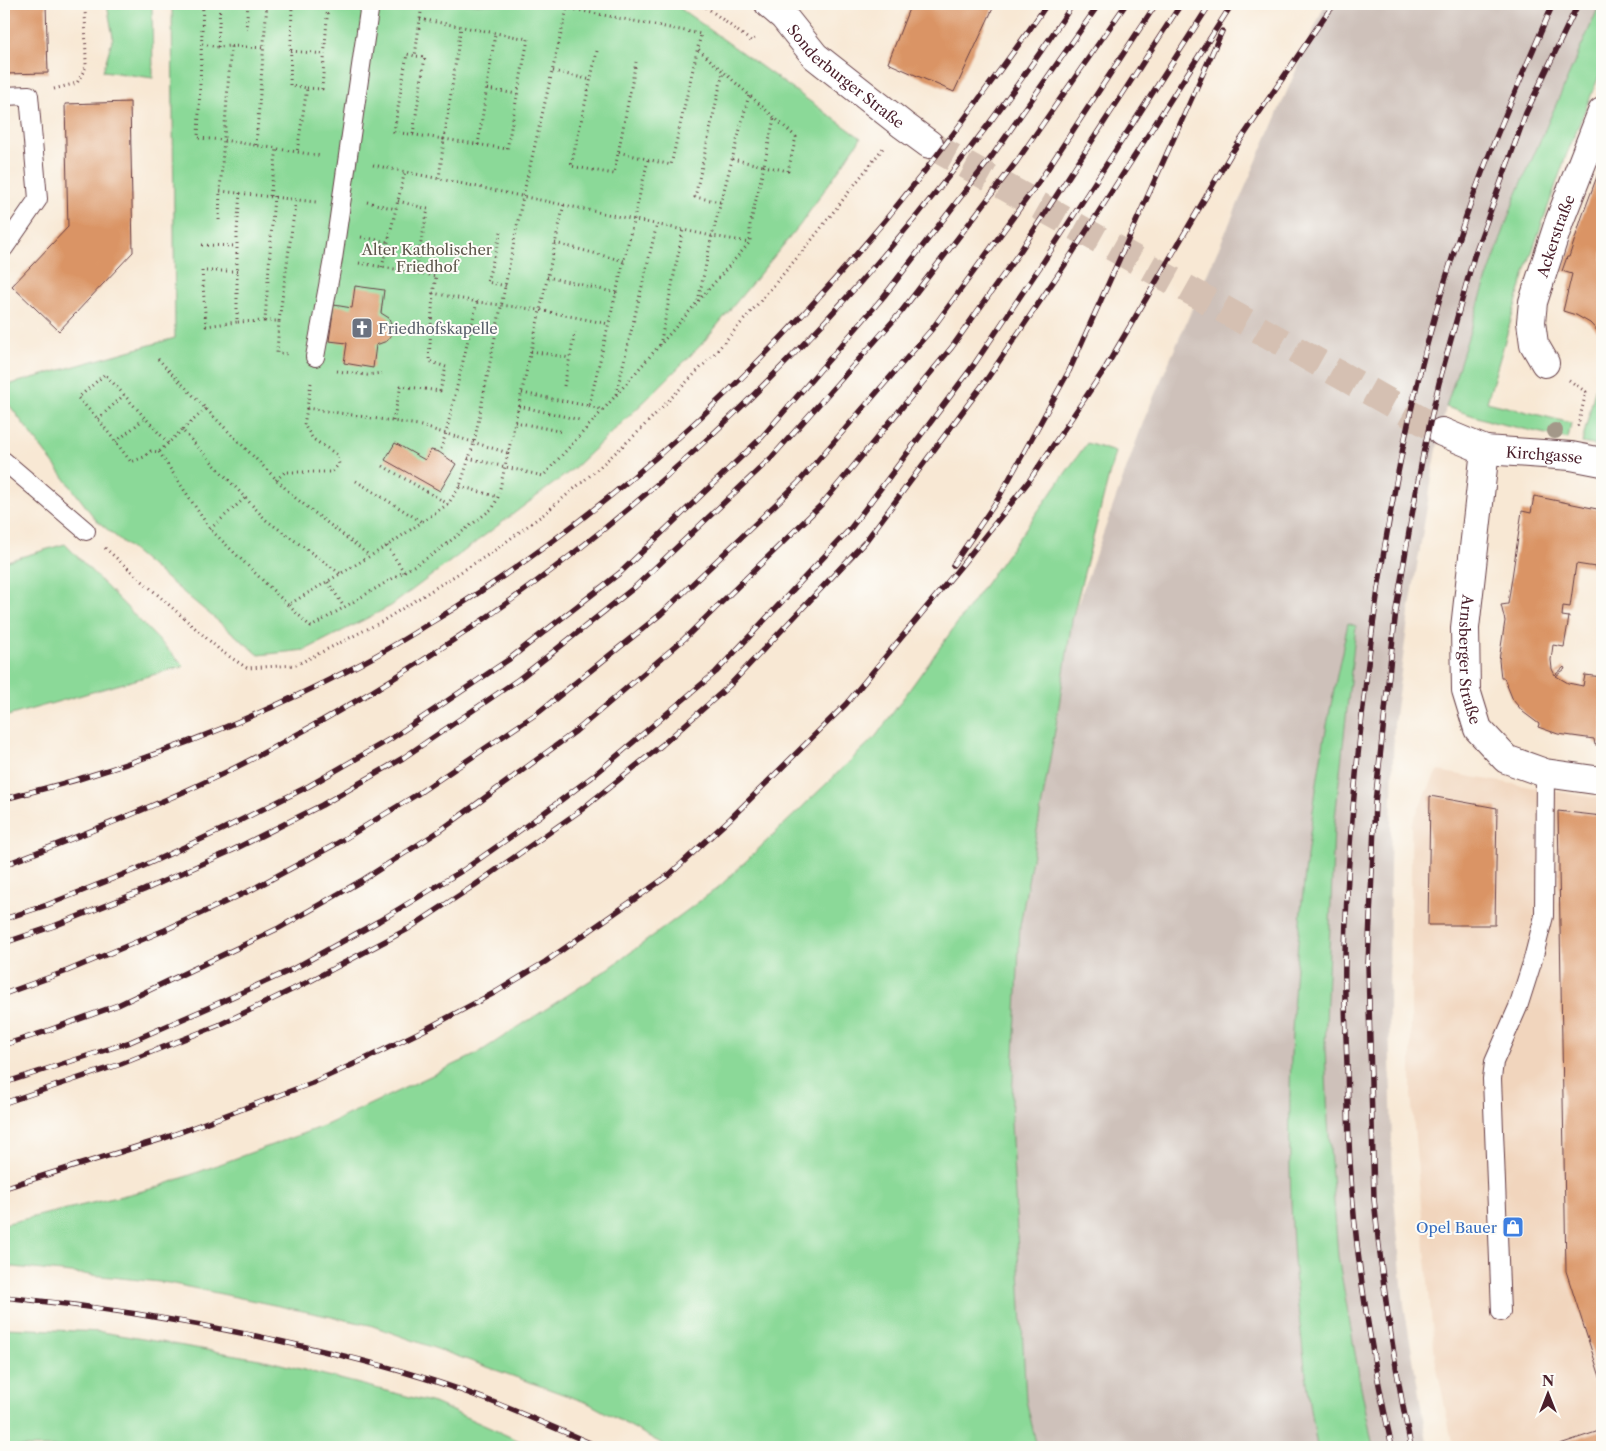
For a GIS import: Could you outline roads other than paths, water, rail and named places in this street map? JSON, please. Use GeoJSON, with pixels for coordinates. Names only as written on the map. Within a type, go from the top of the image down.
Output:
{"type":"FeatureCollection","features":[{"type":"Feature","properties":{"kind":"street","name":"Sonderburger Straße"},"geometry":{"type":"LineString","coordinates":[[782,8],[815,56],[929,144]]}},
{"type":"Feature","properties":{"kind":"street","name":"Ackerstraße"},"geometry":{"type":"LineString","coordinates":[[1545,363],[1534,344],[1531,322],[1533,302],[1559,222],[1602,112]]}},
{"type":"Feature","properties":{"kind":"street"},"geometry":{"type":"LineString","coordinates":[[1442,432],[1485,450]]}},
{"type":"Feature","properties":{"kind":"street","name":"Kirchgasse"},"geometry":{"type":"LineString","coordinates":[[1485,450],[1571,456],[1602,462]]}},
{"type":"Feature","properties":{"kind":"street","name":"Arnsberger Straße"},"geometry":{"type":"LineString","coordinates":[[1485,450],[1465,628],[1466,690],[1478,729],[1506,759],[1545,773],[1602,781]]}},
{"type":"Feature","properties":{"kind":"lane"},"geometry":{"type":"LineString","coordinates":[[314,362],[342,206],[370,4]]}},
{"type":"Feature","properties":{"kind":"lane"},"geometry":{"type":"LineString","coordinates":[[4,96],[29,95],[38,199],[4,248]]}},
{"type":"Feature","properties":{"kind":"lane"},"geometry":{"type":"LineString","coordinates":[[4,461],[86,531]]}},
{"type":"Feature","properties":{"kind":"lane"},"geometry":{"type":"LineString","coordinates":[[1501,1312],[1492,1079],[1494,1062],[1518,1007],[1544,916],[1545,773]]}},
{"type":"Feature","properties":{"kind":"tunnel"},"geometry":{"type":"LineString","coordinates":[[929,144],[1442,432]]}},
{"type":"Feature","properties":{"kind":"railway"},"geometry":{"type":"LineString","coordinates":[[4,799],[72,781],[183,744],[313,688],[355,667],[427,625],[510,571],[590,513],[665,450],[737,382],[806,311],[871,237],[933,160],[1047,4]]}},
{"type":"Feature","properties":{"kind":"railway"},"geometry":{"type":"LineString","coordinates":[[4,865],[105,825],[220,775],[323,720],[436,652],[543,577],[645,495],[741,407],[832,314],[917,215],[998,112],[1073,4]]}},
{"type":"Feature","properties":{"kind":"railway"},"geometry":{"type":"LineString","coordinates":[[4,919],[47,905],[137,869],[309,786],[392,738],[508,660],[621,572],[762,437],[884,296],[990,159],[1099,4]]}},
{"type":"Feature","properties":{"kind":"railway"},"geometry":{"type":"LineString","coordinates":[[4,943],[54,926],[144,890],[233,850],[322,805],[403,758],[519,679],[635,587],[771,458],[901,312],[1017,161],[1126,4]]}},
{"type":"Feature","properties":{"kind":"railway"},"geometry":{"type":"LineString","coordinates":[[4,994],[67,971],[165,930],[251,890],[336,844],[416,795],[539,712],[661,614],[798,483],[932,329],[1041,179],[1156,4]]}},
{"type":"Feature","properties":{"kind":"railway"},"geometry":{"type":"LineString","coordinates":[[4,1045],[118,1005],[279,928],[361,881],[441,830],[576,731],[684,639],[822,504],[952,347],[1021,250],[1181,4]]}},
{"type":"Feature","properties":{"kind":"railway"},"geometry":{"type":"LineString","coordinates":[[4,1083],[130,1042],[293,969],[379,921],[465,869],[533,821],[592,777],[716,672],[850,529],[973,366],[1044,261],[1210,4]]}},
{"type":"Feature","properties":{"kind":"railway"},"geometry":{"type":"LineString","coordinates":[[4,1103],[121,1064],[219,1025],[310,981],[408,929],[475,885],[581,810],[662,745],[729,686],[865,542],[987,379],[1064,266],[1232,4]]}},
{"type":"Feature","properties":{"kind":"railway"},"geometry":{"type":"LineString","coordinates":[[4,1188],[162,1139],[312,1083],[365,1059],[496,992],[545,962],[669,875],[731,818],[846,704],[1029,481],[1106,367],[1231,154],[1335,4]]}},
{"type":"Feature","properties":{"kind":"railway"},"geometry":{"type":"LineString","coordinates":[[1392,1447],[1377,1376],[1360,1269],[1352,1197],[1349,1137],[1345,1000],[1347,889],[1363,708],[1390,513],[1412,407],[1438,303],[1465,220],[1500,126],[1553,4]]}},
{"type":"Feature","properties":{"kind":"railway"},"geometry":{"type":"LineString","coordinates":[[1411,1447],[1389,1323],[1374,1199],[1368,964],[1375,803],[1396,610],[1424,449],[1439,383],[1474,256],[1526,113],[1578,4]]}},
{"type":"Feature","properties":{"kind":"railway"},"geometry":{"type":"LineString","coordinates":[[953,565],[998,499],[1069,371],[1222,31]]}},
{"type":"Feature","properties":{"kind":"railway"},"geometry":{"type":"LineString","coordinates":[[4,1297],[118,1311],[194,1324],[349,1357],[456,1388],[599,1447]]}},
{"type":"Feature","properties":{"kind":"place","name":"Friedhofskapelle"},"geometry":{"type":"Point","coordinates":[362,328]}},
{"type":"Feature","properties":{"kind":"place","name":"Opel Bauer"},"geometry":{"type":"Point","coordinates":[1513,1227]}},
{"type":"Feature","properties":{"kind":"park label","name":"Alter Katholischer Friedhof"},"geometry":{"type":"Point","coordinates":[427,258]}}]}
